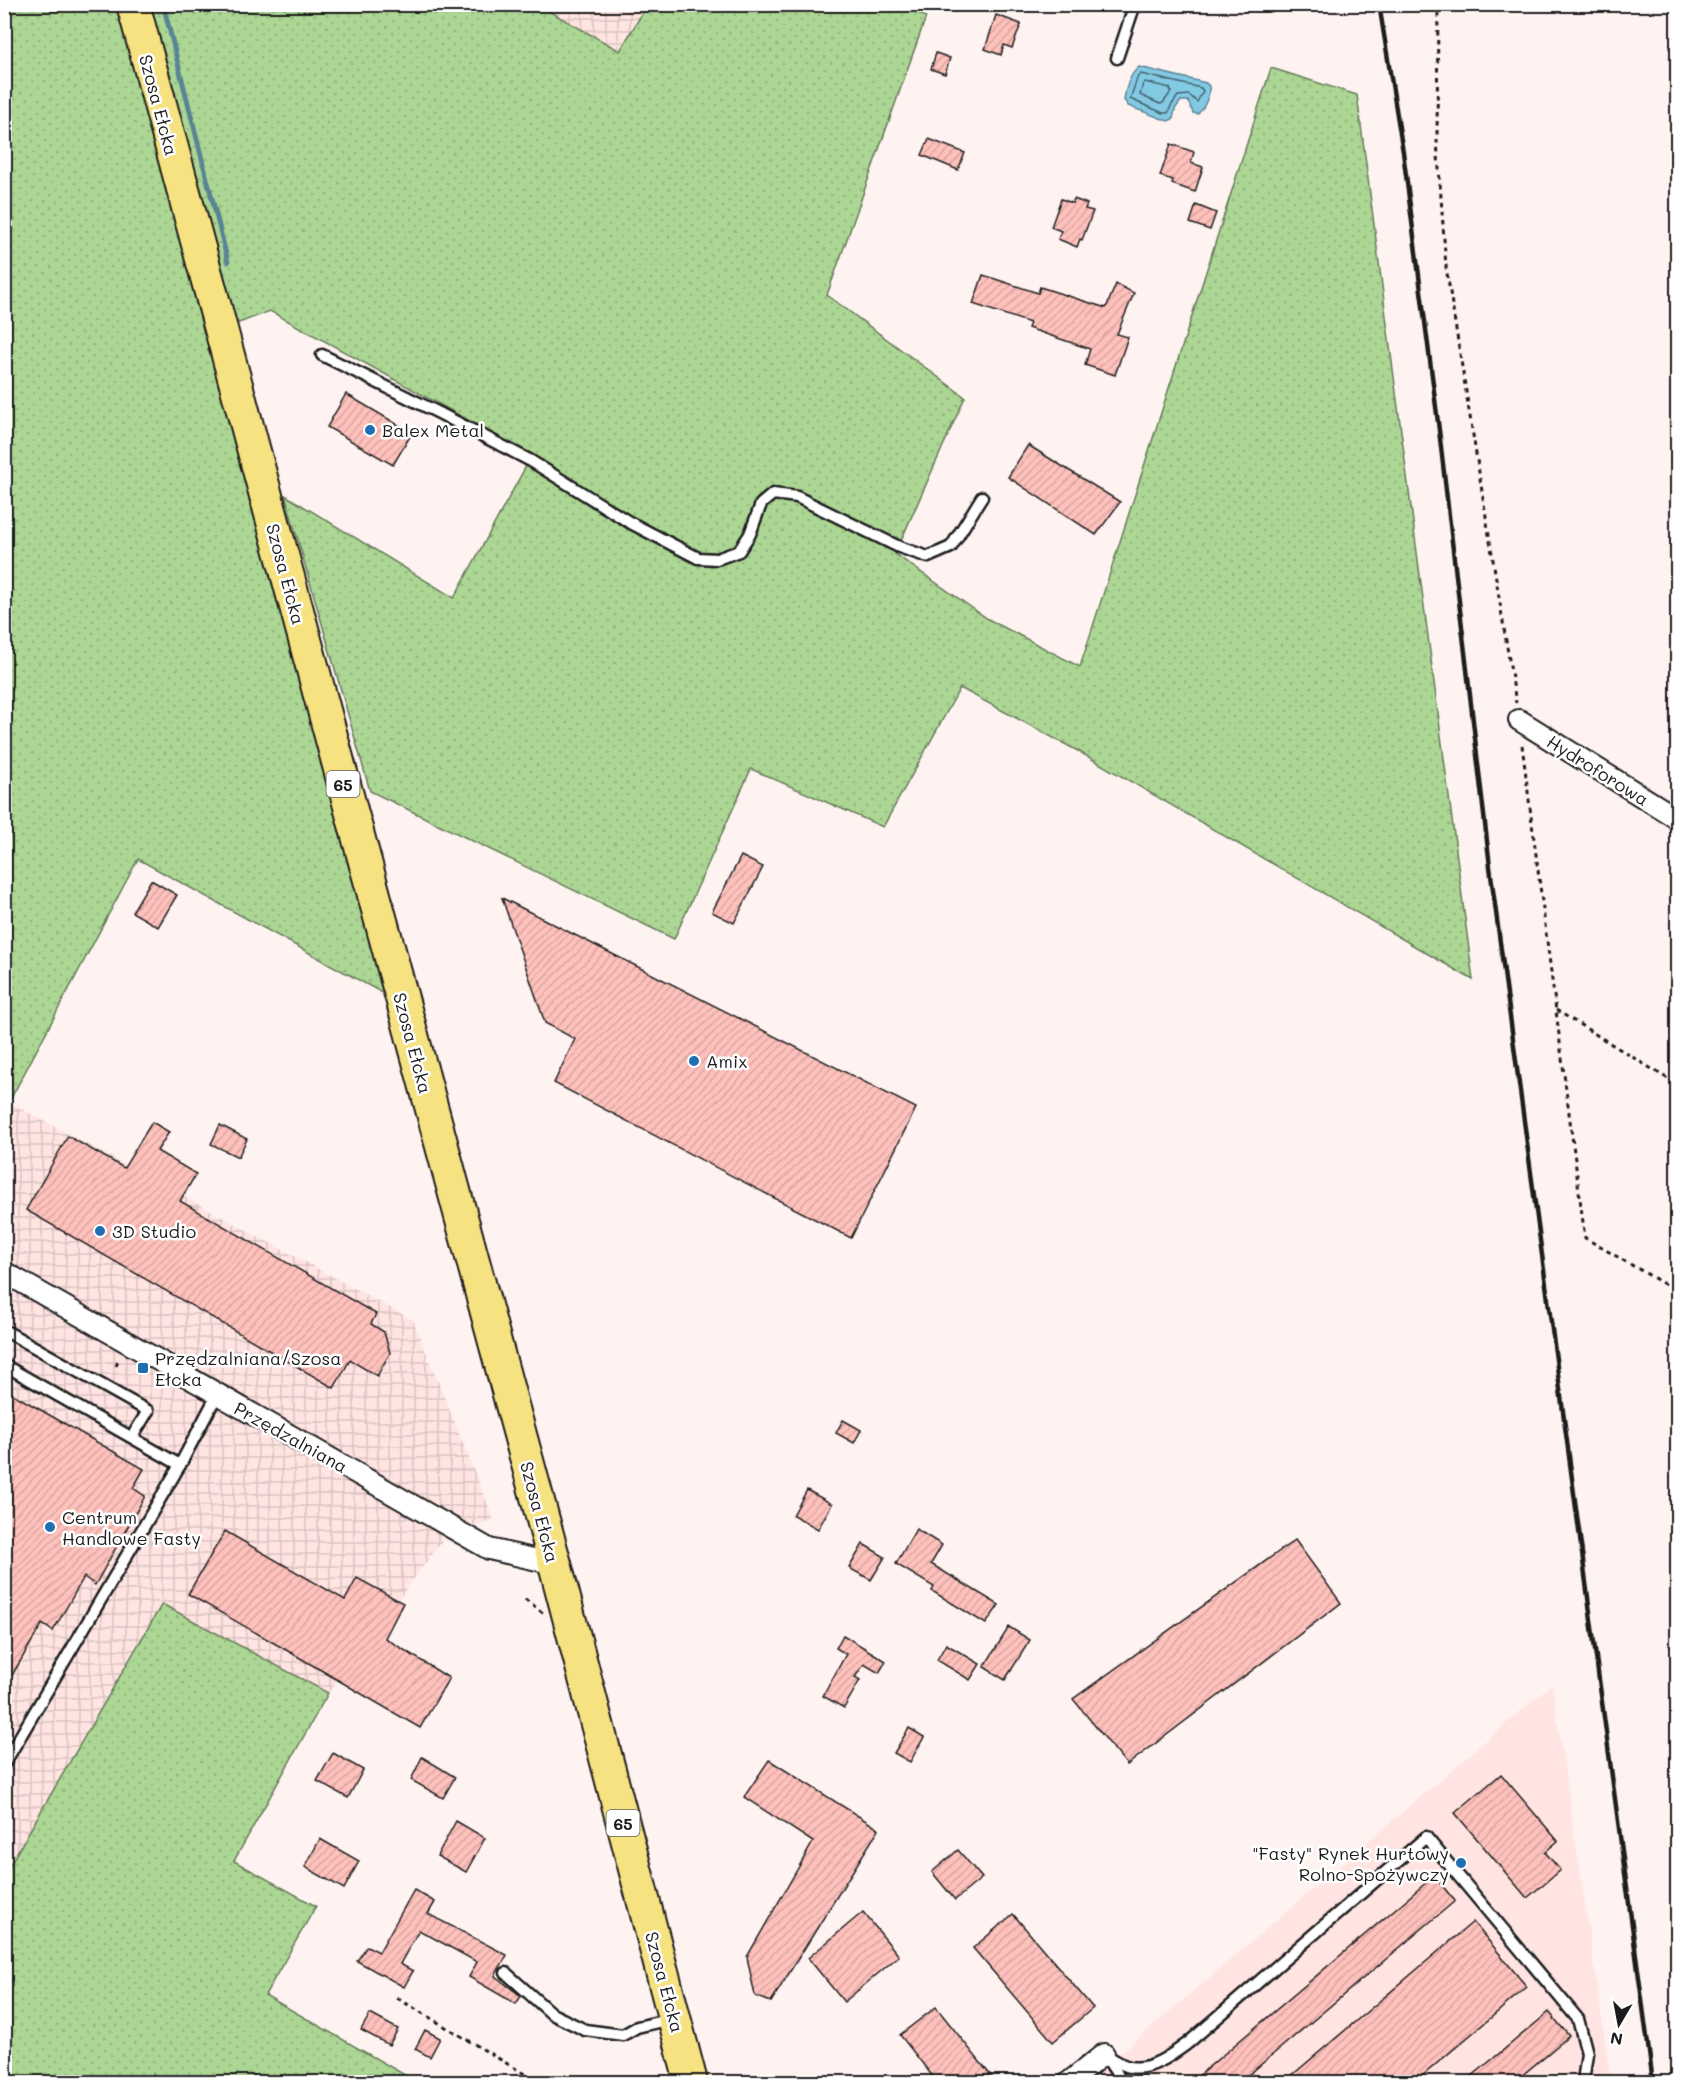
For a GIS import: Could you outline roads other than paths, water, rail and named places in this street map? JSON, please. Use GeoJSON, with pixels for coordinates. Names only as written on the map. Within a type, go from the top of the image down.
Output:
{"type":"FeatureCollection","features":[{"type":"Feature","properties":{"kind":"main road","name":"Szosa Ełcka"},"geometry":{"type":"LineString","coordinates":[[133,4],[555,1564],[692,2082]]}},
{"type":"Feature","properties":{"kind":"street","name":"Hydroforowa"},"geometry":{"type":"LineString","coordinates":[[1519,720],[1677,819]]}},
{"type":"Feature","properties":{"kind":"street","name":"Przędzalniana"},"geometry":{"type":"LineString","coordinates":[[4,1272],[489,1549],[555,1564]]}},
{"type":"Feature","properties":{"kind":"street"},"geometry":{"type":"LineString","coordinates":[[1068,2082],[1104,2054]]}},
{"type":"Feature","properties":{"kind":"lane"},"geometry":{"type":"LineString","coordinates":[[1118,58],[1135,4]]}},
{"type":"Feature","properties":{"kind":"lane"},"geometry":{"type":"LineString","coordinates":[[322,355],[531,461],[629,522],[698,558],[717,559],[739,551],[750,534],[761,504],[773,494],[798,496],[899,547],[928,557],[951,547],[982,497]]}},
{"type":"Feature","properties":{"kind":"lane"},"geometry":{"type":"LineString","coordinates":[[4,1330],[148,1411],[132,1437]]}},
{"type":"Feature","properties":{"kind":"lane"},"geometry":{"type":"LineString","coordinates":[[4,1365],[180,1465]]}},
{"type":"Feature","properties":{"kind":"lane"},"geometry":{"type":"LineString","coordinates":[[4,1764],[180,1465],[217,1395]]}},
{"type":"Feature","properties":{"kind":"lane"},"geometry":{"type":"LineString","coordinates":[[1104,2054],[1130,2067],[1166,2060],[1426,1838],[1578,2019],[1587,2053],[1583,2082]]}},
{"type":"Feature","properties":{"kind":"lane"},"geometry":{"type":"LineString","coordinates":[[506,1973],[552,2014],[585,2030],[623,2035],[637,2027],[674,2018]]}},
{"type":"Feature","properties":{"kind":"lane"},"geometry":{"type":"LineString","coordinates":[[1104,2054],[1120,2082]]}},
{"type":"Feature","properties":{"kind":"water"},"geometry":{"type":"Polygon","coordinates":[[[1139,67],[1206,83],[1209,86],[1209,93],[1203,108],[1198,114],[1193,113],[1188,101],[1181,101],[1175,109],[1173,119],[1168,121],[1128,106],[1124,100],[1126,91],[1139,67]]]}},
{"type":"Feature","properties":{"kind":"waterway"},"geometry":{"type":"LineString","coordinates":[[163,4],[228,262]]}},
{"type":"Feature","properties":{"kind":"railway"},"geometry":{"type":"LineString","coordinates":[[1379,4],[1403,152],[1439,430],[1491,875],[1653,2082]]}},
{"type":"Feature","properties":{"kind":"place","name":"Balex Metal"},"geometry":{"type":"Point","coordinates":[370,430]}},
{"type":"Feature","properties":{"kind":"place","name":"Amix"},"geometry":{"type":"Point","coordinates":[694,1061]}},
{"type":"Feature","properties":{"kind":"place","name":"3D Studio"},"geometry":{"type":"Point","coordinates":[100,1231]}},
{"type":"Feature","properties":{"kind":"place","name":"Przędzalniana/Szosa Ełcka"},"geometry":{"type":"Point","coordinates":[143,1368]}},
{"type":"Feature","properties":{"kind":"place","name":"Centrum Handlowe Fasty"},"geometry":{"type":"Point","coordinates":[50,1527]}},
{"type":"Feature","properties":{"kind":"place","name":"\"Fasty\" Rynek Hurtowy Rolno-Spożywczy"},"geometry":{"type":"Point","coordinates":[1461,1863]}}]}
